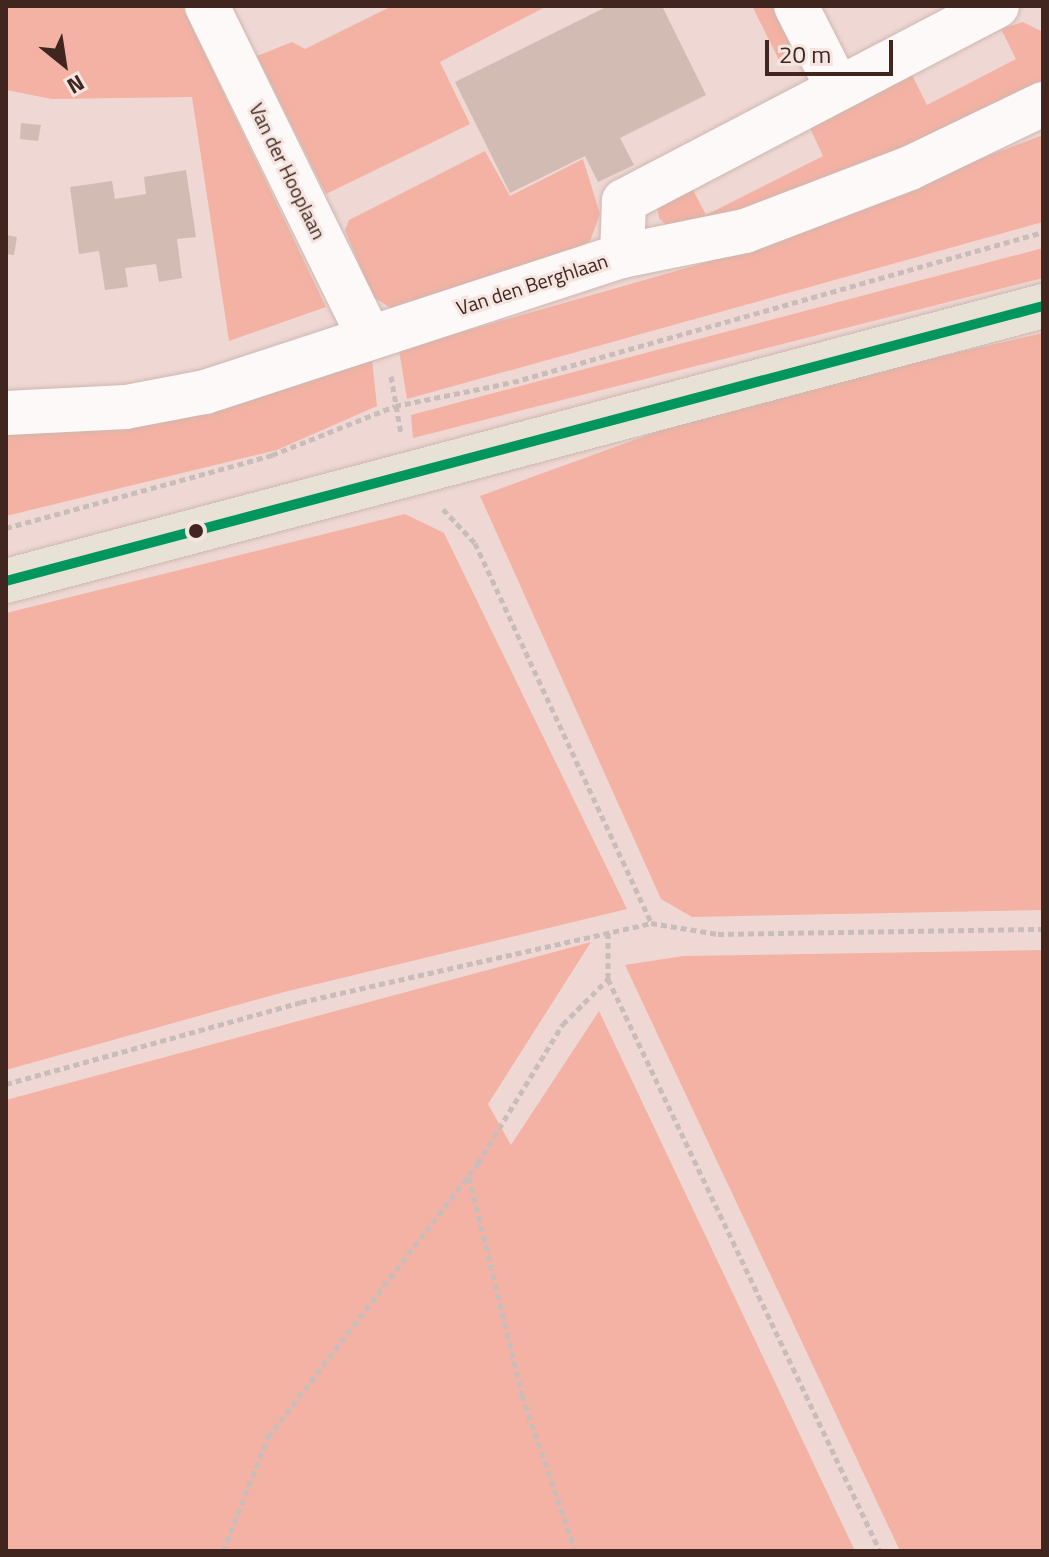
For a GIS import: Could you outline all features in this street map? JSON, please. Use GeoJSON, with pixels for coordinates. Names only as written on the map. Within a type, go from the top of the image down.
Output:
{"type":"FeatureCollection","features":[{"type":"Feature","properties":{"kind":"main road"},"geometry":{"type":"LineString","coordinates":[[6,581],[1043,306]]}},
{"type":"Feature","properties":{"kind":"street","name":"Van der Hooplaan"},"geometry":{"type":"LineString","coordinates":[[207,6],[369,337]]}},
{"type":"Feature","properties":{"kind":"street"},"geometry":{"type":"LineString","coordinates":[[796,6],[836,85]]}},
{"type":"Feature","properties":{"kind":"street"},"geometry":{"type":"LineString","coordinates":[[622,256],[624,201],[836,85],[997,6]]}},
{"type":"Feature","properties":{"kind":"street","name":"Van den Berghlaan"},"geometry":{"type":"LineString","coordinates":[[6,413],[126,407],[205,392],[622,256],[745,231],[910,168],[1043,104]]}},
{"type":"Feature","properties":{"kind":"path"},"geometry":{"type":"LineString","coordinates":[[6,528],[272,455],[395,406],[513,382],[1043,232]]}},
{"type":"Feature","properties":{"kind":"path"},"geometry":{"type":"LineString","coordinates":[[395,406],[409,472],[475,543],[651,923]]}},
{"type":"Feature","properties":{"kind":"path"},"geometry":{"type":"LineString","coordinates":[[6,1084],[301,1002],[651,923],[718,934],[1043,929]]}},
{"type":"Feature","properties":{"kind":"path"},"geometry":{"type":"LineString","coordinates":[[608,932],[608,979],[880,1551]]}},
{"type":"Feature","properties":{"kind":"path"},"geometry":{"type":"LineString","coordinates":[[223,1551],[268,1437],[468,1176],[563,1024],[608,979]]}},
{"type":"Feature","properties":{"kind":"path"},"geometry":{"type":"LineString","coordinates":[[468,1176],[522,1395],[575,1551]]}},
{"type":"Feature","properties":{"kind":"shaded area"},"geometry":{"type":"Polygon","coordinates":[[[6,6],[182,6],[326,307],[229,341],[192,97],[52,99],[6,90],[6,6]]]}},
{"type":"Feature","properties":{"kind":"shaded area"},"geometry":{"type":"Polygon","coordinates":[[[392,6],[547,6],[440,62],[470,124],[326,194],[257,56],[292,42],[305,49],[392,6]]]}},
{"type":"Feature","properties":{"kind":"shaded area"},"geometry":{"type":"Polygon","coordinates":[[[752,6],[785,6],[803,42],[781,64],[752,6]]]}},
{"type":"Feature","properties":{"kind":"shaded area"},"geometry":{"type":"Polygon","coordinates":[[[1023,22],[1043,32],[1043,82],[896,154],[735,217],[667,226],[659,218],[657,205],[691,186],[706,215],[823,156],[809,126],[912,75],[927,105],[1016,59],[1001,29],[1023,22]]]}},
{"type":"Feature","properties":{"kind":"shaded area"},"geometry":{"type":"Polygon","coordinates":[[[1043,135],[1043,222],[407,399],[399,350],[711,261],[1043,135]]]}},
{"type":"Feature","properties":{"kind":"shaded area"},"geometry":{"type":"Polygon","coordinates":[[[485,151],[510,196],[583,159],[600,214],[590,241],[559,258],[391,308],[373,297],[345,230],[349,220],[485,151]]]}},
{"type":"Feature","properties":{"kind":"shaded area"},"geometry":{"type":"Polygon","coordinates":[[[1043,248],[1043,278],[413,438],[411,415],[1043,248]]]}},
{"type":"Feature","properties":{"kind":"shaded area"},"geometry":{"type":"Polygon","coordinates":[[[1043,333],[1043,910],[692,917],[661,899],[480,496],[736,403],[1043,333]]]}},
{"type":"Feature","properties":{"kind":"shaded area"},"geometry":{"type":"Polygon","coordinates":[[[372,360],[377,406],[277,450],[6,516],[6,424],[372,360]]]}},
{"type":"Feature","properties":{"kind":"shaded area"},"geometry":{"type":"Polygon","coordinates":[[[405,514],[444,533],[627,909],[284,992],[6,1070],[6,613],[405,514]]]}},
{"type":"Feature","properties":{"kind":"shaded area"},"geometry":{"type":"Polygon","coordinates":[[[591,942],[488,1104],[511,1145],[599,1011],[855,1551],[6,1551],[6,1100],[591,942]]]}},
{"type":"Feature","properties":{"kind":"shaded area"},"geometry":{"type":"Polygon","coordinates":[[[1043,950],[1043,1551],[900,1551],[625,965],[683,956],[1043,950]]]}},
{"type":"Feature","properties":{"kind":"building"},"geometry":{"type":"Polygon","coordinates":[[[608,6],[662,6],[706,95],[620,138],[634,165],[598,182],[585,156],[510,193],[455,82],[608,6]]]}},
{"type":"Feature","properties":{"kind":"building"},"geometry":{"type":"Polygon","coordinates":[[[21,123],[41,125],[38,141],[20,139],[21,123]]]}},
{"type":"Feature","properties":{"kind":"building"},"geometry":{"type":"Polygon","coordinates":[[[186,170],[196,237],[177,239],[182,278],[159,282],[156,264],[125,268],[128,287],[105,290],[99,251],[79,254],[70,187],[112,181],[115,199],[146,194],[144,177],[186,170]]]}},
{"type":"Feature","properties":{"kind":"building"},"geometry":{"type":"Polygon","coordinates":[[[6,235],[17,237],[14,255],[6,254],[6,235]]]}},
{"type":"Feature","properties":{"kind":"transit line"},"geometry":{"type":"LineString","coordinates":[[6,581],[1043,306]]}}]}
